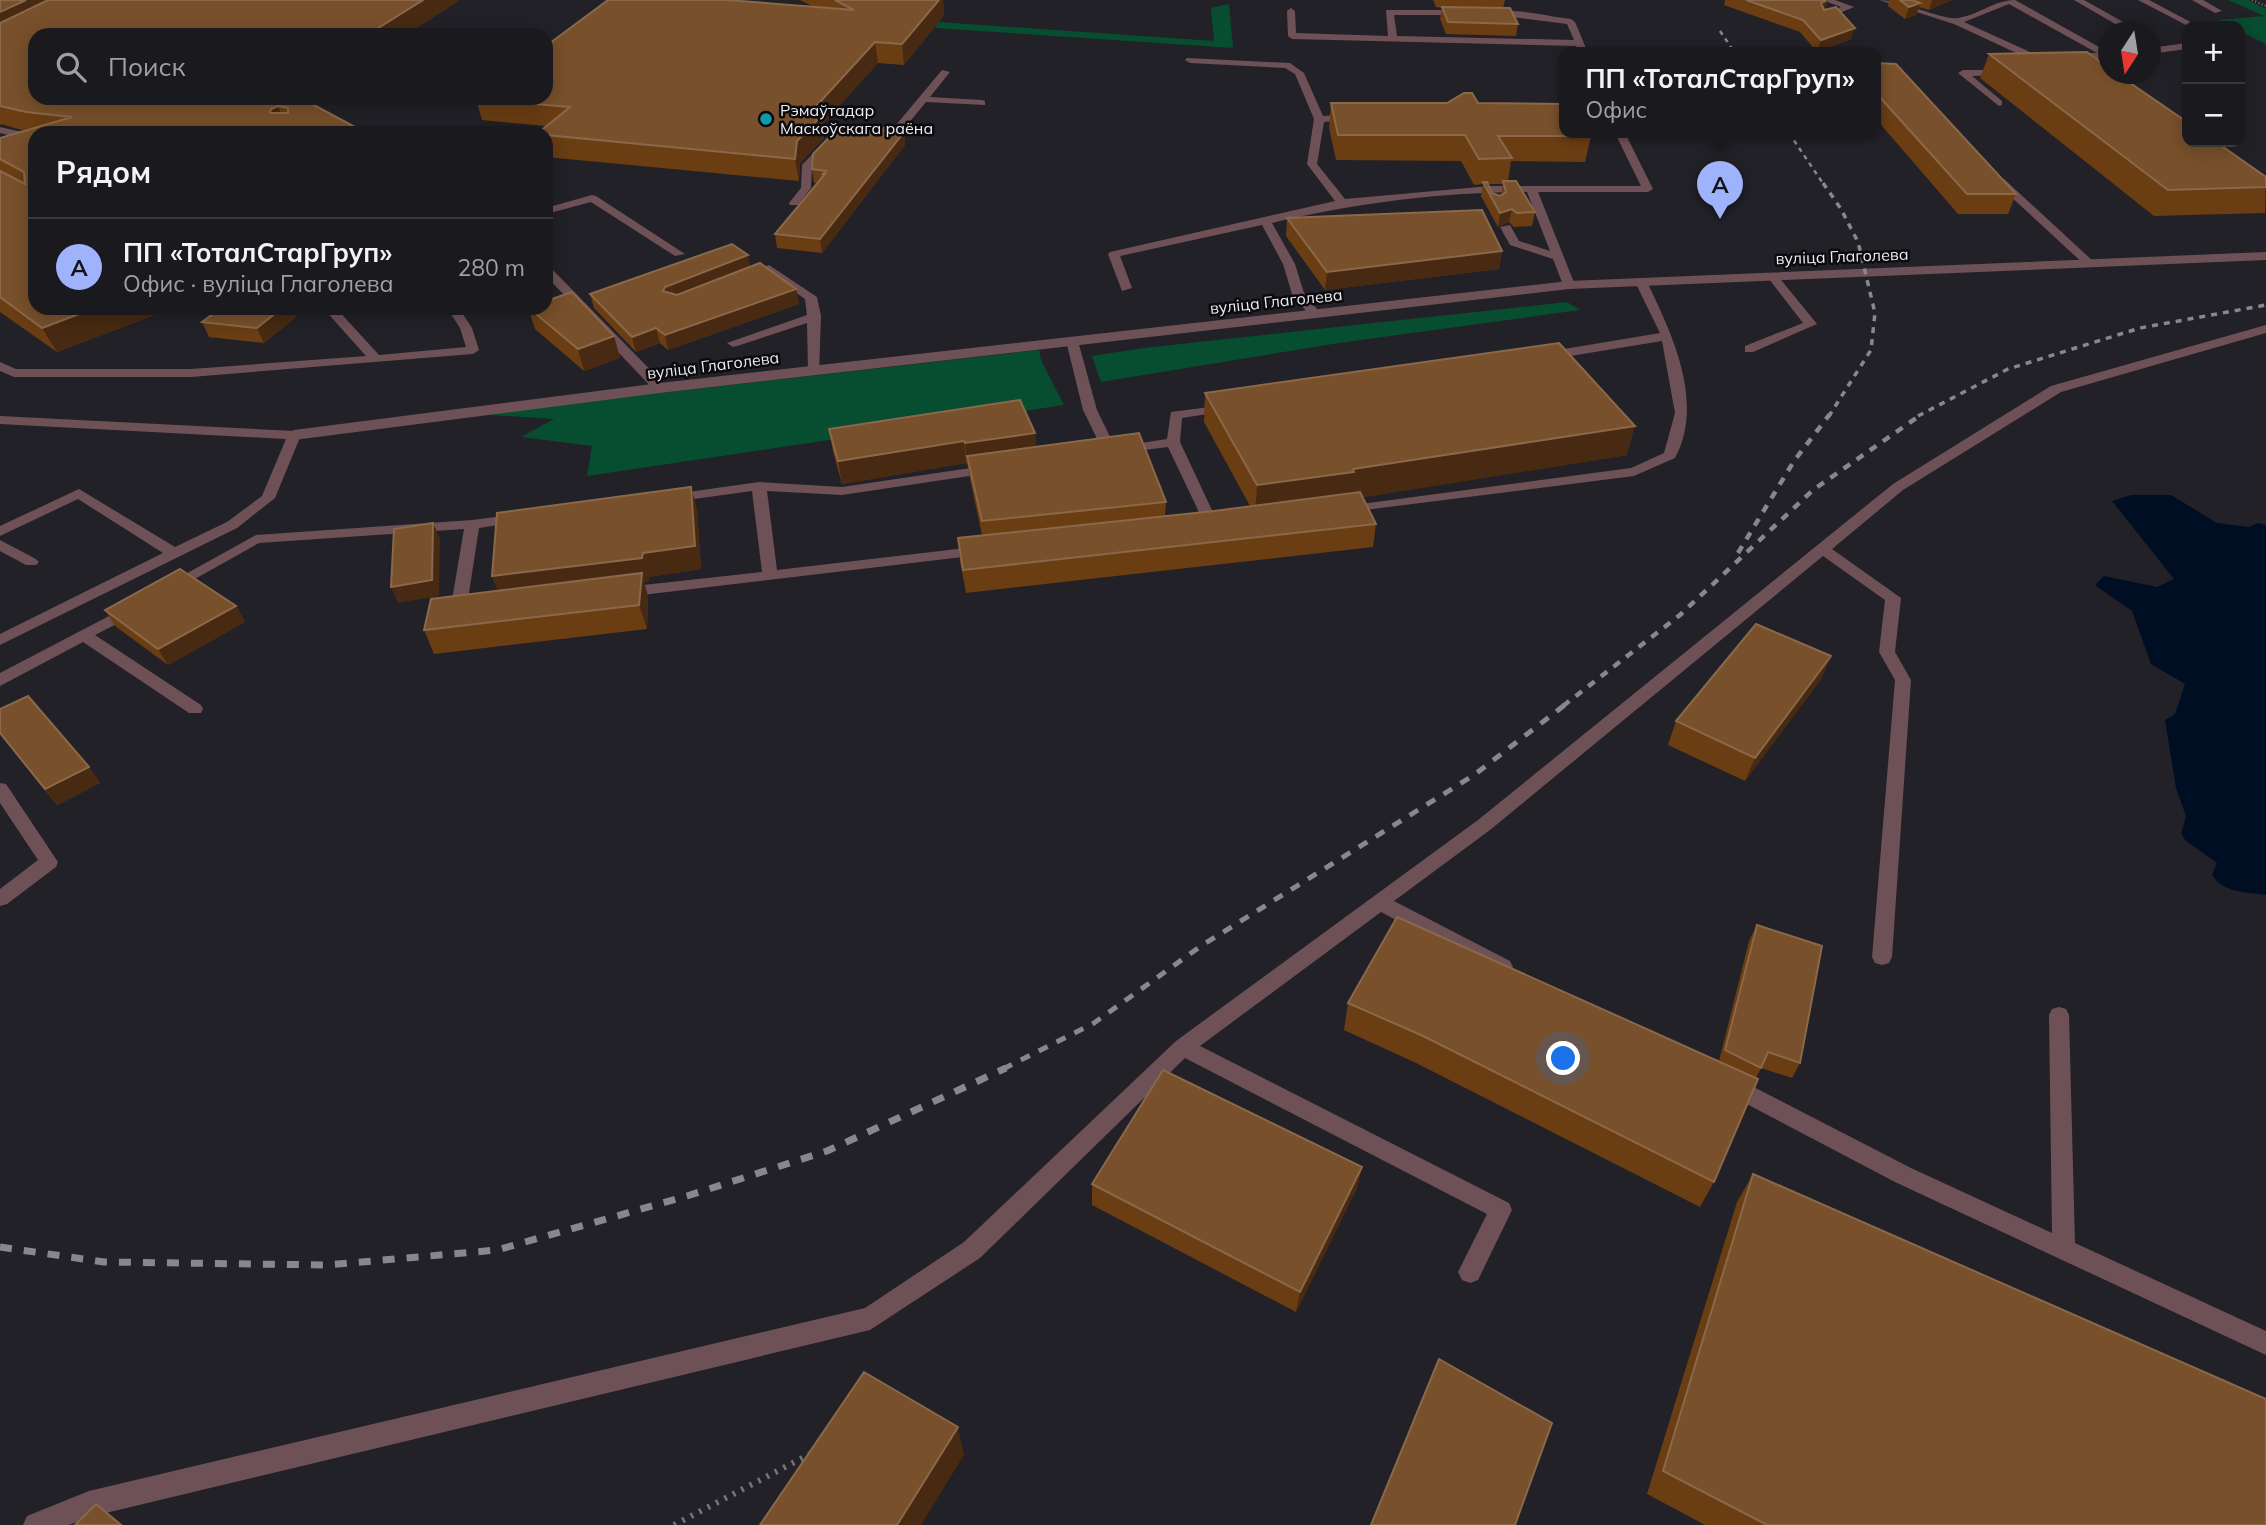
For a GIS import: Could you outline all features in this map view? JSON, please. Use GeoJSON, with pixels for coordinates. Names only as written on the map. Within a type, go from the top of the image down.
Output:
{"type":"FeatureCollection","features":[{"type":"Feature","properties":{"kind":"street","name":"вуліца Глаголева"},"geometry":{"type":"LineString","coordinates":[[294,435],[660,388],[1569,285],[2266,256]]}},
{"type":"Feature","properties":{"kind":"lane"},"geometry":{"type":"LineString","coordinates":[[1823,17],[1850,7],[1826,0]]}},
{"type":"Feature","properties":{"kind":"lane"},"geometry":{"type":"LineString","coordinates":[[1883,0],[1957,22],[2028,55],[2098,56]]}},
{"type":"Feature","properties":{"kind":"lane"},"geometry":{"type":"LineString","coordinates":[[1957,22],[2011,0],[2098,50]]}},
{"type":"Feature","properties":{"kind":"lane"},"geometry":{"type":"LineString","coordinates":[[2078,0],[2117,21]]}},
{"type":"Feature","properties":{"kind":"lane"},"geometry":{"type":"LineString","coordinates":[[2142,0],[2184,21]]}},
{"type":"Feature","properties":{"kind":"lane"},"geometry":{"type":"LineString","coordinates":[[2196,0],[2218,11]]}},
{"type":"Feature","properties":{"kind":"lane"},"geometry":{"type":"LineString","coordinates":[[1291,11],[1292,36],[1561,47]]}},
{"type":"Feature","properties":{"kind":"lane"},"geometry":{"type":"LineString","coordinates":[[1393,39],[1389,12],[1469,13]]}},
{"type":"Feature","properties":{"kind":"lane"},"geometry":{"type":"LineString","coordinates":[[1482,14],[1522,15],[1571,22],[1582,47]]}},
{"type":"Feature","properties":{"kind":"lane"},"geometry":{"type":"LineString","coordinates":[[2161,45],[2169,49]]}},
{"type":"Feature","properties":{"kind":"lane"},"geometry":{"type":"LineString","coordinates":[[2161,50],[2182,47]]}},
{"type":"Feature","properties":{"kind":"lane"},"geometry":{"type":"LineString","coordinates":[[1190,60],[1287,65],[1299,73],[1319,119],[1312,164],[1342,203]]}},
{"type":"Feature","properties":{"kind":"lane"},"geometry":{"type":"LineString","coordinates":[[1999,103],[1963,73],[2015,71]]}},
{"type":"Feature","properties":{"kind":"lane"},"geometry":{"type":"LineString","coordinates":[[794,203],[806,188],[807,165],[836,135],[900,128],[945,72]]}},
{"type":"Feature","properties":{"kind":"lane"},"geometry":{"type":"LineString","coordinates":[[923,99],[982,103]]}},
{"type":"Feature","properties":{"kind":"lane"},"geometry":{"type":"LineString","coordinates":[[1319,119],[1369,115]]}},
{"type":"Feature","properties":{"kind":"lane"},"geometry":{"type":"LineString","coordinates":[[2,130],[28,136]]}},
{"type":"Feature","properties":{"kind":"lane"},"geometry":{"type":"LineString","coordinates":[[1126,288],[1114,254],[1342,203],[1490,189],[1647,189],[1622,138]]}},
{"type":"Feature","properties":{"kind":"lane"},"geometry":{"type":"LineString","coordinates":[[1994,176],[2090,264]]}},
{"type":"Feature","properties":{"kind":"lane"},"geometry":{"type":"LineString","coordinates":[[1490,189],[1496,205]]}},
{"type":"Feature","properties":{"kind":"lane"},"geometry":{"type":"LineString","coordinates":[[1531,189],[1569,285]]}},
{"type":"Feature","properties":{"kind":"lane"},"geometry":{"type":"LineString","coordinates":[[553,209],[592,198],[679,254]]}},
{"type":"Feature","properties":{"kind":"lane"},"geometry":{"type":"LineString","coordinates":[[1265,221],[1289,264],[1298,294],[1315,314]]}},
{"type":"Feature","properties":{"kind":"lane"},"geometry":{"type":"LineString","coordinates":[[1506,227],[1514,243],[1558,257]]}},
{"type":"Feature","properties":{"kind":"lane"},"geometry":{"type":"LineString","coordinates":[[734,282],[769,269],[811,297],[815,316],[812,352],[814,371]]}},
{"type":"Feature","properties":{"kind":"lane"},"geometry":{"type":"LineString","coordinates":[[553,277],[660,388]]}},
{"type":"Feature","properties":{"kind":"lane"},"geometry":{"type":"LineString","coordinates":[[1749,349],[1811,324],[1773,277]]}},
{"type":"Feature","properties":{"kind":"lane"},"geometry":{"type":"LineString","coordinates":[[1335,511],[1634,472],[1670,455],[1682,413],[1667,336],[1641,282]]}},
{"type":"Feature","properties":{"kind":"lane"},"geometry":{"type":"LineString","coordinates":[[335,315],[376,359]]}},
{"type":"Feature","properties":{"kind":"lane"},"geometry":{"type":"LineString","coordinates":[[0,366],[14,373],[191,373],[473,350],[466,328],[458,315]]}},
{"type":"Feature","properties":{"kind":"lane"},"geometry":{"type":"LineString","coordinates":[[733,343],[815,316]]}},
{"type":"Feature","properties":{"kind":"lane"},"geometry":{"type":"LineString","coordinates":[[36,1525],[89,1504],[870,1318],[972,1250],[1183,1047],[1484,825],[1898,487],[2056,389],[2266,328]]}},
{"type":"Feature","properties":{"kind":"lane"},"geometry":{"type":"LineString","coordinates":[[1531,358],[1667,336]]}},
{"type":"Feature","properties":{"kind":"lane"},"geometry":{"type":"LineString","coordinates":[[1072,341],[1103,453],[1173,442]]}},
{"type":"Feature","properties":{"kind":"lane"},"geometry":{"type":"LineString","coordinates":[[1213,527],[1173,442],[1176,415],[1244,404]]}},
{"type":"Feature","properties":{"kind":"lane"},"geometry":{"type":"LineString","coordinates":[[0,420],[294,435],[268,498],[232,525],[0,640]]}},
{"type":"Feature","properties":{"kind":"lane"},"geometry":{"type":"LineString","coordinates":[[650,500],[760,486],[842,491],[1003,467]]}},
{"type":"Feature","properties":{"kind":"lane"},"geometry":{"type":"LineString","coordinates":[[760,486],[770,574]]}},
{"type":"Feature","properties":{"kind":"lane"},"geometry":{"type":"LineString","coordinates":[[0,532],[79,493],[175,554]]}},
{"type":"Feature","properties":{"kind":"lane"},"geometry":{"type":"LineString","coordinates":[[0,680],[85,636],[256,539],[472,524],[540,515]]}},
{"type":"Feature","properties":{"kind":"lane"},"geometry":{"type":"LineString","coordinates":[[472,524],[458,612],[486,608]]}},
{"type":"Feature","properties":{"kind":"lane"},"geometry":{"type":"LineString","coordinates":[[0,545],[31,562]]}},
{"type":"Feature","properties":{"kind":"lane"},"geometry":{"type":"LineString","coordinates":[[608,594],[1006,549]]}},
{"type":"Feature","properties":{"kind":"lane"},"geometry":{"type":"LineString","coordinates":[[1822,549],[1893,598],[1887,652],[1903,680],[1882,957]]}},
{"type":"Feature","properties":{"kind":"lane"},"geometry":{"type":"LineString","coordinates":[[85,636],[195,709]]}},
{"type":"Feature","properties":{"kind":"lane"},"geometry":{"type":"LineString","coordinates":[[0,789],[50,862],[0,899]]}},
{"type":"Feature","properties":{"kind":"lane"},"geometry":{"type":"LineString","coordinates":[[1379,902],[1525,978]]}},
{"type":"Feature","properties":{"kind":"lane"},"geometry":{"type":"LineString","coordinates":[[2059,1015],[2064,1250]]}},
{"type":"Feature","properties":{"kind":"lane"},"geometry":{"type":"LineString","coordinates":[[1183,1047],[1501,1210],[1470,1272]]}},
{"type":"Feature","properties":{"kind":"lane"},"geometry":{"type":"LineString","coordinates":[[1708,1074],[1903,1175],[2266,1343]]}},
{"type":"Feature","properties":{"kind":"path"},"geometry":{"type":"LineString","coordinates":[[2252,0],[2266,6]]}},
{"type":"Feature","properties":{"kind":"path"},"geometry":{"type":"LineString","coordinates":[[674,1525],[820,1449]]}},
{"type":"Feature","properties":{"kind":"green space"},"geometry":{"type":"Polygon","coordinates":[[[2228,0],[2248,0],[2266,9],[2266,44],[2245,34],[2245,21],[2218,20],[2264,16],[2228,0]]]}},
{"type":"Feature","properties":{"kind":"green space"},"geometry":{"type":"Polygon","coordinates":[[[1229,4],[1233,48],[935,28],[938,22],[1214,41],[1211,8],[1229,4]]]}},
{"type":"Feature","properties":{"kind":"green space"},"geometry":{"type":"Polygon","coordinates":[[[1567,302],[1580,310],[1339,343],[1101,382],[1092,356],[1144,348],[1567,302]]]}},
{"type":"Feature","properties":{"kind":"green space"},"geometry":{"type":"Polygon","coordinates":[[[1039,350],[1041,360],[1064,405],[587,476],[592,446],[521,437],[554,419],[475,414],[1039,350]]]}},
{"type":"Feature","properties":{"kind":"water"},"geometry":{"type":"Polygon","coordinates":[[[2131,495],[2171,495],[2217,523],[2249,527],[2258,523],[2266,525],[2266,895],[2236,891],[2222,885],[2212,875],[2217,863],[2186,841],[2181,834],[2186,816],[2176,788],[2165,720],[2175,714],[2185,684],[2151,664],[2132,611],[2095,585],[2104,576],[2157,587],[2174,579],[2112,501],[2131,495]]]}},
{"type":"Feature","properties":{"kind":"building"},"geometry":{"type":"Polygon","coordinates":[[[0,0],[26,0],[0,12],[0,0]]]}},
{"type":"Feature","properties":{"kind":"building"},"geometry":{"type":"Polygon","coordinates":[[[48,0],[423,0],[378,28],[28,28],[28,105],[314,105],[353,126],[41,126],[72,117],[0,106],[0,23],[48,0]],[[278,106],[271,109],[270,113],[288,113],[288,108],[278,106]]]}},
{"type":"Feature","properties":{"kind":"building"},"geometry":{"type":"Polygon","coordinates":[[[608,0],[728,0],[854,10],[835,0],[939,0],[902,44],[875,42],[808,115],[821,116],[797,141],[795,159],[553,136],[553,126],[547,126],[570,107],[546,105],[553,105],[553,41],[608,0]]]}},
{"type":"Feature","properties":{"kind":"building"},"geometry":{"type":"Polygon","coordinates":[[[1746,0],[1827,0],[1821,3],[1824,10],[1836,7],[1855,28],[1821,40],[1803,20],[1746,0]]]}},
{"type":"Feature","properties":{"kind":"building"},"geometry":{"type":"Polygon","coordinates":[[[1900,0],[1912,0],[1920,3],[1909,7],[1900,0]]]}},
{"type":"Feature","properties":{"kind":"building"},"geometry":{"type":"Polygon","coordinates":[[[1442,7],[1510,8],[1518,24],[1448,22],[1442,7]]]}},
{"type":"Feature","properties":{"kind":"building"},"geometry":{"type":"Polygon","coordinates":[[[2087,52],[2098,60],[2098,84],[2132,84],[2182,119],[2182,147],[2223,147],[2266,177],[2266,187],[2168,190],[1989,54],[2087,52]]]}},
{"type":"Feature","properties":{"kind":"building"},"geometry":{"type":"Polygon","coordinates":[[[1881,63],[1896,64],[2016,194],[1967,194],[1881,99],[1881,63]]]}},
{"type":"Feature","properties":{"kind":"building"},"geometry":{"type":"Polygon","coordinates":[[[1464,93],[1472,93],[1478,103],[1559,104],[1559,136],[1498,136],[1512,158],[1479,159],[1465,135],[1338,135],[1331,103],[1447,103],[1464,93]]]}},
{"type":"Feature","properties":{"kind":"building"},"geometry":{"type":"Polygon","coordinates":[[[839,127],[904,132],[820,239],[775,234],[825,174],[826,171],[812,169],[813,154],[839,127]]]}},
{"type":"Feature","properties":{"kind":"building"},"geometry":{"type":"Polygon","coordinates":[[[28,130],[28,315],[76,315],[42,328],[0,297],[0,171],[25,184],[24,172],[0,159],[0,138],[28,130]]]}},
{"type":"Feature","properties":{"kind":"building"},"geometry":{"type":"Polygon","coordinates":[[[1503,181],[1516,181],[1535,212],[1517,213],[1512,209],[1500,213],[1483,182],[1487,182],[1492,193],[1500,196],[1506,192],[1503,181]]]}},
{"type":"Feature","properties":{"kind":"building"},"geometry":{"type":"Polygon","coordinates":[[[1482,210],[1502,251],[1327,272],[1287,218],[1482,210]]]}},
{"type":"Feature","properties":{"kind":"building"},"geometry":{"type":"Polygon","coordinates":[[[732,244],[748,255],[665,287],[663,291],[677,295],[760,263],[796,289],[665,335],[656,328],[632,337],[590,294],[732,244]]]}},
{"type":"Feature","properties":{"kind":"building"},"geometry":{"type":"Polygon","coordinates":[[[572,292],[614,336],[578,349],[537,315],[553,315],[553,299],[572,292]]]}},
{"type":"Feature","properties":{"kind":"building"},"geometry":{"type":"Polygon","coordinates":[[[212,315],[273,315],[257,328],[202,322],[212,315]]]}},
{"type":"Feature","properties":{"kind":"building"},"geometry":{"type":"Polygon","coordinates":[[[1559,343],[1635,426],[1353,469],[1354,472],[1257,485],[1205,393],[1559,343]]]}},
{"type":"Feature","properties":{"kind":"building"},"geometry":{"type":"Polygon","coordinates":[[[1020,400],[1035,433],[838,461],[829,429],[1020,400]]]}},
{"type":"Feature","properties":{"kind":"building"},"geometry":{"type":"Polygon","coordinates":[[[1139,433],[1166,502],[982,521],[967,456],[1139,433]]]}},
{"type":"Feature","properties":{"kind":"building"},"geometry":{"type":"Polygon","coordinates":[[[691,487],[695,546],[643,553],[642,558],[492,576],[497,513],[691,487]]]}},
{"type":"Feature","properties":{"kind":"building"},"geometry":{"type":"Polygon","coordinates":[[[1360,492],[1376,524],[963,570],[958,538],[1214,511],[1360,492]]]}},
{"type":"Feature","properties":{"kind":"building"},"geometry":{"type":"Polygon","coordinates":[[[433,523],[432,580],[391,587],[394,529],[433,523]]]}},
{"type":"Feature","properties":{"kind":"building"},"geometry":{"type":"Polygon","coordinates":[[[180,569],[236,606],[158,649],[105,610],[180,569]]]}},
{"type":"Feature","properties":{"kind":"building"},"geometry":{"type":"Polygon","coordinates":[[[642,573],[639,605],[424,630],[431,599],[642,573]]]}},
{"type":"Feature","properties":{"kind":"building"},"geometry":{"type":"Polygon","coordinates":[[[1756,624],[1831,656],[1755,758],[1676,721],[1756,624]]]}},
{"type":"Feature","properties":{"kind":"building"},"geometry":{"type":"Polygon","coordinates":[[[28,696],[89,767],[45,789],[0,733],[0,709],[28,696]]]}},
{"type":"Feature","properties":{"kind":"building"},"geometry":{"type":"Polygon","coordinates":[[[1397,917],[1758,1079],[1714,1182],[1423,1036],[1348,1003],[1397,917]]]}},
{"type":"Feature","properties":{"kind":"building"},"geometry":{"type":"Polygon","coordinates":[[[1757,925],[1822,946],[1800,1063],[1768,1052],[1761,1068],[1725,1050],[1757,925]]]}},
{"type":"Feature","properties":{"kind":"building"},"geometry":{"type":"Polygon","coordinates":[[[1163,1070],[1362,1167],[1300,1292],[1092,1184],[1163,1070]]]}},
{"type":"Feature","properties":{"kind":"building"},"geometry":{"type":"Polygon","coordinates":[[[1753,1174],[2266,1399],[2266,1525],[1767,1525],[1663,1471],[1753,1174]]]}},
{"type":"Feature","properties":{"kind":"building"},"geometry":{"type":"Polygon","coordinates":[[[1439,1359],[1552,1423],[1515,1525],[1371,1525],[1439,1359]]]}},
{"type":"Feature","properties":{"kind":"building"},"geometry":{"type":"Polygon","coordinates":[[[864,1372],[958,1427],[897,1525],[760,1525],[864,1372]]]}},
{"type":"Feature","properties":{"kind":"building"},"geometry":{"type":"Polygon","coordinates":[[[96,1504],[121,1525],[75,1525],[96,1504]]]}},
{"type":"Feature","properties":{"kind":"railway"},"geometry":{"type":"LineString","coordinates":[[1720,31],[1731,47]]}},
{"type":"Feature","properties":{"kind":"railway"},"geometry":{"type":"LineString","coordinates":[[1792,138],[1824,185]]}},
{"type":"Feature","properties":{"kind":"railway"},"geometry":{"type":"LineString","coordinates":[[1823,183],[1841,209],[1858,242],[1875,313],[1871,350],[1829,416]]}},
{"type":"Feature","properties":{"kind":"railway"},"geometry":{"type":"LineString","coordinates":[[1918,416],[2008,369],[2140,328],[2266,305]]}},
{"type":"Feature","properties":{"kind":"railway"},"geometry":{"type":"LineString","coordinates":[[1738,553],[1794,461],[1830,414]]}},
{"type":"Feature","properties":{"kind":"railway"},"geometry":{"type":"LineString","coordinates":[[1563,706],[1680,615],[1813,490],[1922,414]]}},
{"type":"Feature","properties":{"kind":"railway"},"geometry":{"type":"LineString","coordinates":[[1003,1069],[1094,1023],[1201,946],[1474,775],[1566,704]]}},
{"type":"Feature","properties":{"kind":"railway"},"geometry":{"type":"LineString","coordinates":[[0,1247],[104,1262],[327,1265],[497,1250],[687,1196],[827,1151],[1006,1068]]}},
{"type":"Feature","properties":{"kind":"place","name":"Рэмаўтадар Маскоўскага раёна"},"geometry":{"type":"Point","coordinates":[766,119]}},
{"type":"Feature","properties":{"kind":"place","name":"ПП «ТоталСтарГруп»"},"geometry":{"type":"Point","coordinates":[1720,219]}}]}
